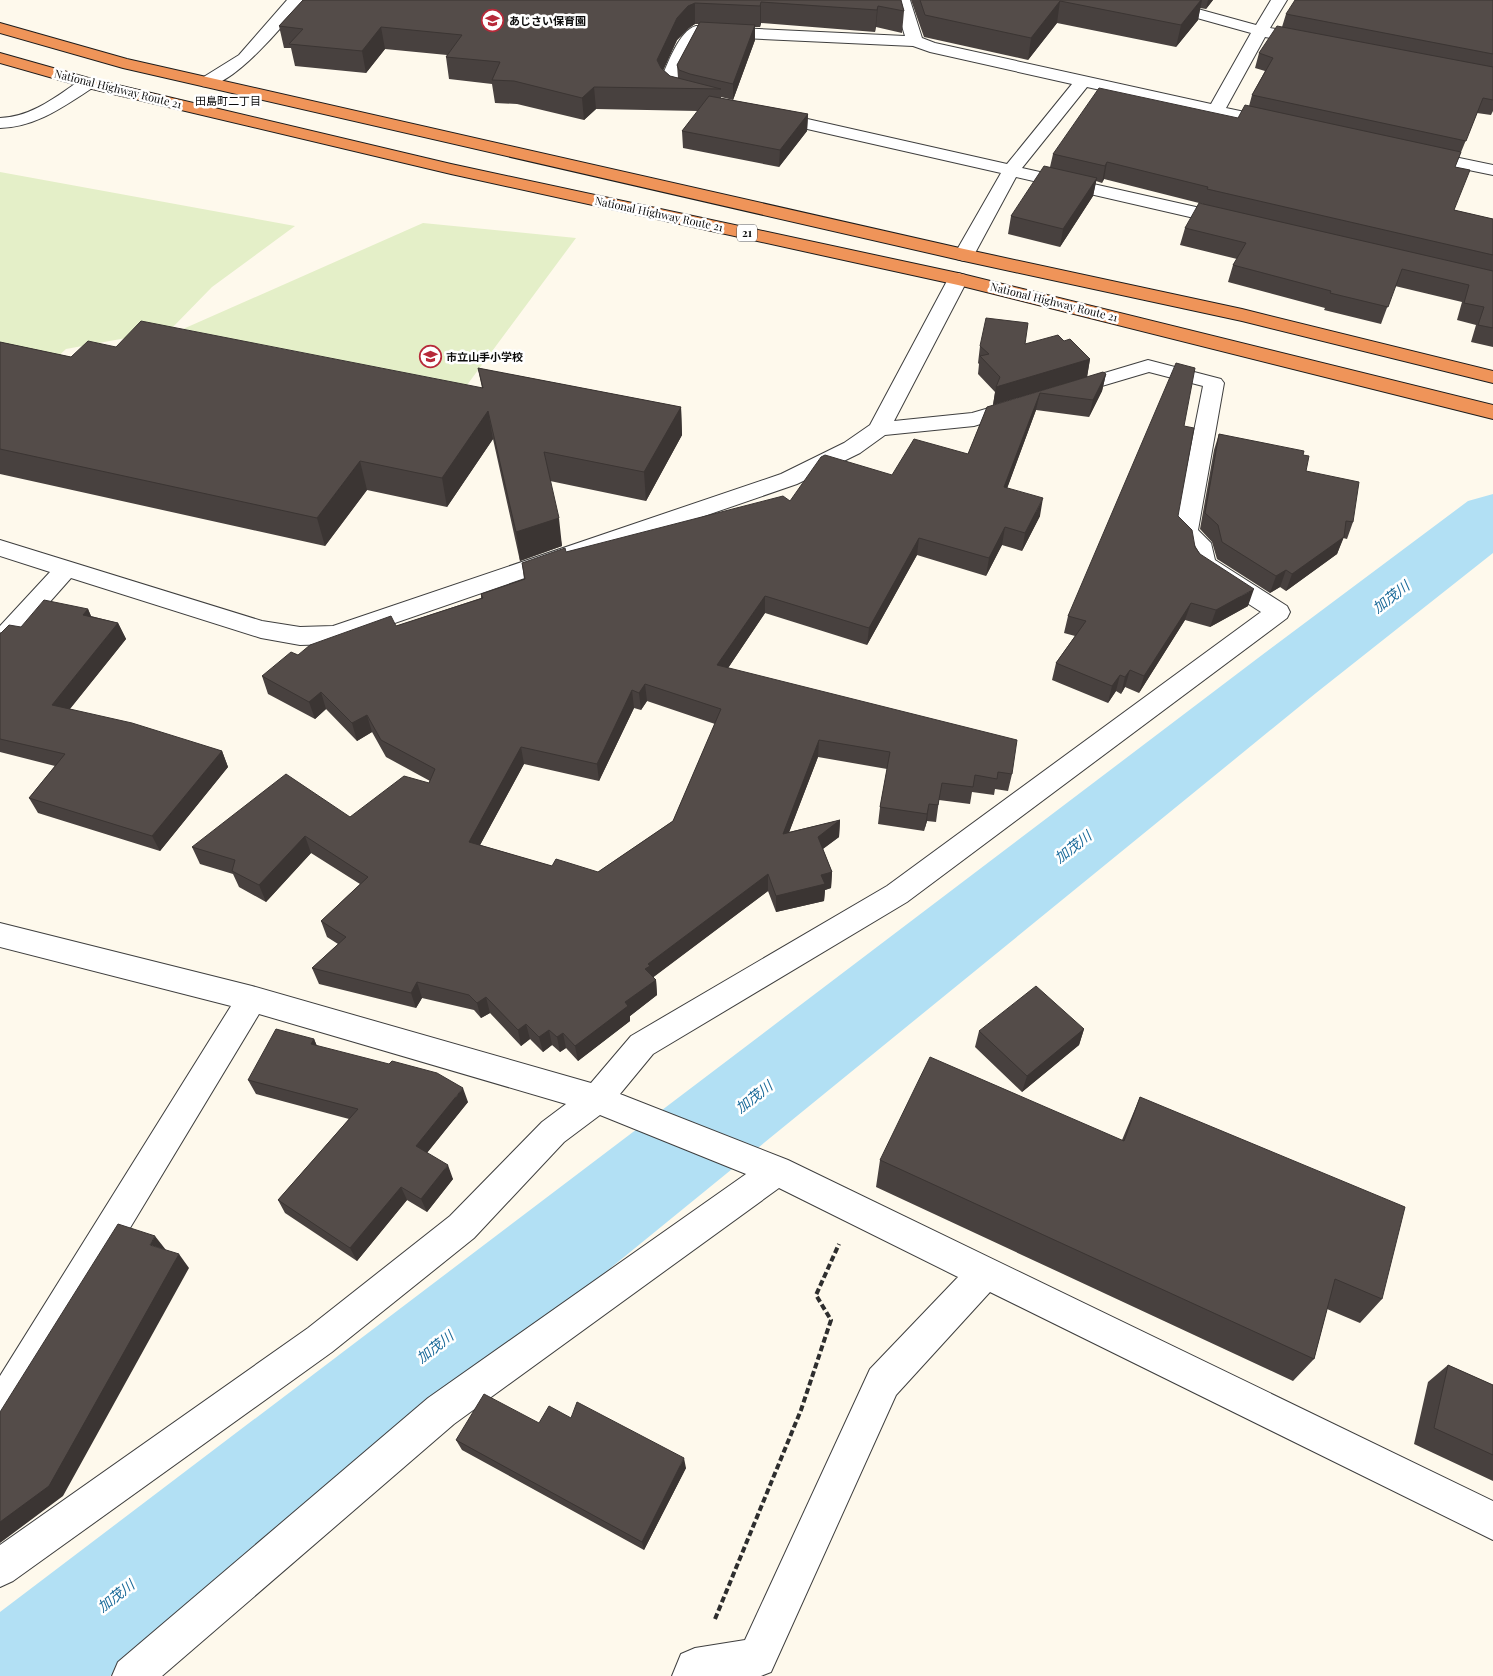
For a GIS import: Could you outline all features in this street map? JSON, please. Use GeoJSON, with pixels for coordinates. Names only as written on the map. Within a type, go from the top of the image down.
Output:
{"type":"FeatureCollection","features":[{"type":"Feature","properties":{"kind":"highway","name":"National Highway Route 21"},"geometry":{"type":"LineString","coordinates":[[0,28],[122,62],[964,255],[1242,315],[1493,377]]}},
{"type":"Feature","properties":{"kind":"highway","name":"National Highway Route 21"},"geometry":{"type":"LineString","coordinates":[[0,58],[88,83],[451,169],[958,279],[1493,412]]}},
{"type":"Feature","properties":{"kind":"street"},"geometry":{"type":"LineString","coordinates":[[208,82],[245,58],[296,0]]}},
{"type":"Feature","properties":{"kind":"street"},"geometry":{"type":"LineString","coordinates":[[902,0],[915,41]]}},
{"type":"Feature","properties":{"kind":"street"},"geometry":{"type":"LineString","coordinates":[[1148,0],[1260,31],[1328,44]]}},
{"type":"Feature","properties":{"kind":"street"},"geometry":{"type":"LineString","coordinates":[[1216,111],[1279,0]]}},
{"type":"Feature","properties":{"kind":"street"},"geometry":{"type":"LineString","coordinates":[[704,101],[671,90],[668,81],[688,40],[696,31],[915,41],[930,47],[1292,127]]}},
{"type":"Feature","properties":{"kind":"street"},"geometry":{"type":"LineString","coordinates":[[964,255],[1012,169],[1083,81]]}},
{"type":"Feature","properties":{"kind":"street"},"geometry":{"type":"LineString","coordinates":[[0,123],[8,124],[29,118],[88,83]]}},
{"type":"Feature","properties":{"kind":"street"},"geometry":{"type":"LineString","coordinates":[[753,111],[1243,223]]}},
{"type":"Feature","properties":{"kind":"street"},"geometry":{"type":"LineString","coordinates":[[1407,152],[1493,170]]}},
{"type":"Feature","properties":{"kind":"street"},"geometry":{"type":"LineString","coordinates":[[0,548],[261,629],[300,636],[334,635],[789,478],[852,448],[879,428],[958,279]]}},
{"type":"Feature","properties":{"kind":"street"},"geometry":{"type":"LineString","coordinates":[[0,1568],[328,1334],[462,1227],[553,1132],[597,1099],[642,1044],[896,894],[1278,612],[1204,564],[1199,544],[1186,532],[1214,383],[1148,366],[974,419],[879,428]]}},
{"type":"Feature","properties":{"kind":"street"},"geometry":{"type":"LineString","coordinates":[[0,642],[67,568]]}},
{"type":"Feature","properties":{"kind":"street"},"geometry":{"type":"LineString","coordinates":[[0,935],[252,999],[597,1099],[777,1171],[1493,1521]]}},
{"type":"Feature","properties":{"kind":"street"},"geometry":{"type":"LineString","coordinates":[[0,1409],[252,999]]}},
{"type":"Feature","properties":{"kind":"street"},"geometry":{"type":"LineString","coordinates":[[132,1676],[441,1411],[777,1171]]}},
{"type":"Feature","properties":{"kind":"street"},"geometry":{"type":"LineString","coordinates":[[694,1672],[756,1658],[883,1382],[986,1273]]}},
{"type":"Feature","properties":{"kind":"path"},"geometry":{"type":"LineString","coordinates":[[694,1672],[804,1400],[831,1320],[816,1294],[855,1209]]}},
{"type":"Feature","properties":{"kind":"green space"},"geometry":{"type":"Polygon","coordinates":[[[0,172],[295,226],[212,287],[170,330],[66,349],[41,372],[0,363],[0,172]]]}},
{"type":"Feature","properties":{"kind":"green space"},"geometry":{"type":"Polygon","coordinates":[[[423,223],[576,238],[467,385],[183,329],[423,223]]]}},
{"type":"Feature","properties":{"kind":"building","name":"あじさい保育園"},"geometry":{"type":"Polygon","coordinates":[[[303,0],[901,0],[904,11],[878,6],[877,10],[761,2],[760,6],[695,3],[688,6],[677,18],[657,60],[661,68],[670,76],[721,89],[594,87],[582,98],[514,81],[492,80],[500,62],[446,57],[462,35],[381,27],[362,51],[289,44],[303,29],[279,26],[303,0]]]}},
{"type":"Feature","properties":{"kind":"building"},"geometry":{"type":"Polygon","coordinates":[[[920,0],[1201,0],[1181,25],[1060,1],[1031,38],[925,15],[920,0]]]}},
{"type":"Feature","properties":{"kind":"building"},"geometry":{"type":"Polygon","coordinates":[[[1295,0],[1493,0],[1493,54],[1286,14],[1295,0]]]}},
{"type":"Feature","properties":{"kind":"building"},"geometry":{"type":"Polygon","coordinates":[[[700,22],[755,25],[733,84],[679,70],[677,65],[700,22]]]}},
{"type":"Feature","properties":{"kind":"building"},"geometry":{"type":"Polygon","coordinates":[[[1277,26],[1493,67],[1493,100],[1483,98],[1466,141],[1252,95],[1273,58],[1259,53],[1277,26]]]}},
{"type":"Feature","properties":{"kind":"building"},"geometry":{"type":"Polygon","coordinates":[[[1099,88],[1238,118],[1245,105],[1461,152],[1455,167],[1470,170],[1454,210],[1493,219],[1493,255],[1207,189],[1208,187],[1107,162],[1105,166],[1053,154],[1099,88]]]}},
{"type":"Feature","properties":{"kind":"building"},"geometry":{"type":"Polygon","coordinates":[[[709,96],[808,114],[780,150],[682,131],[709,96]]]}},
{"type":"Feature","properties":{"kind":"building"},"geometry":{"type":"Polygon","coordinates":[[[1044,166],[1097,178],[1063,229],[1011,216],[1044,166]]]}},
{"type":"Feature","properties":{"kind":"building"},"geometry":{"type":"Polygon","coordinates":[[[1199,203],[1493,271],[1493,328],[1478,325],[1484,307],[1464,303],[1469,285],[1402,269],[1388,307],[1330,293],[1331,291],[1233,265],[1246,243],[1185,228],[1199,203]]]}},
{"type":"Feature","properties":{"kind":"building"},"geometry":{"type":"Polygon","coordinates":[[[986,318],[1028,323],[1025,344],[1058,335],[1064,341],[1070,339],[1090,359],[996,387],[1000,377],[980,356],[989,354],[980,346],[986,318]]]}},
{"type":"Feature","properties":{"kind":"building"},"geometry":{"type":"Polygon","coordinates":[[[141,321],[483,388],[478,368],[681,407],[644,472],[544,452],[559,518],[516,532],[488,411],[442,478],[360,461],[317,518],[0,449],[0,342],[71,357],[88,341],[116,347],[141,321]]]}},
{"type":"Feature","properties":{"kind":"building"},"geometry":{"type":"Polygon","coordinates":[[[1176,363],[1195,368],[1184,426],[1194,428],[1178,516],[1192,530],[1195,547],[1200,554],[1254,589],[1216,610],[1191,603],[1144,676],[1130,670],[1125,677],[1120,675],[1112,686],[1056,663],[1086,621],[1068,616],[1176,363]]]}},
{"type":"Feature","properties":{"kind":"building"},"geometry":{"type":"Polygon","coordinates":[[[1103,372],[1106,374],[1093,400],[1040,393],[1004,487],[1043,498],[1025,533],[1005,527],[989,558],[919,538],[869,628],[765,596],[717,665],[1017,740],[1012,774],[998,772],[997,779],[975,775],[973,787],[942,783],[938,805],[929,804],[927,814],[880,807],[890,752],[819,740],[783,834],[840,820],[818,837],[832,872],[821,875],[825,884],[776,896],[768,874],[648,964],[650,966],[645,969],[656,980],[625,1002],[628,1006],[575,1046],[563,1033],[557,1037],[549,1030],[539,1037],[526,1024],[518,1030],[486,997],[477,1003],[469,995],[417,982],[411,993],[312,968],[346,937],[321,921],[368,877],[305,836],[259,885],[232,871],[235,860],[192,847],[286,774],[350,817],[404,776],[429,783],[435,769],[381,740],[367,715],[352,723],[321,692],[309,702],[262,676],[291,652],[298,655],[310,645],[391,616],[396,626],[483,598],[481,594],[525,579],[522,563],[565,548],[566,552],[783,496],[790,501],[821,457],[825,455],[892,475],[914,439],[968,454],[987,407],[1103,372]],[[645,684],[639,693],[632,690],[597,764],[521,747],[469,842],[552,866],[556,859],[598,872],[673,821],[721,709],[645,684]]]}},
{"type":"Feature","properties":{"kind":"building"},"geometry":{"type":"Polygon","coordinates":[[[1219,434],[1304,451],[1303,455],[1309,456],[1306,471],[1359,482],[1353,522],[1346,521],[1344,537],[1292,574],[1286,570],[1276,576],[1222,542],[1218,525],[1205,513],[1219,434]]]}},
{"type":"Feature","properties":{"kind":"building"},"geometry":{"type":"Polygon","coordinates":[[[44,600],[88,609],[83,615],[118,623],[52,705],[132,723],[222,751],[152,836],[29,798],[65,754],[0,739],[0,633],[9,625],[21,627],[44,600]]]}},
{"type":"Feature","properties":{"kind":"building"},"geometry":{"type":"Polygon","coordinates":[[[1036,986],[1084,1029],[1027,1076],[979,1031],[1036,986]]]}},
{"type":"Feature","properties":{"kind":"building"},"geometry":{"type":"Polygon","coordinates":[[[276,1029],[314,1039],[311,1044],[389,1064],[392,1061],[437,1073],[463,1088],[416,1146],[448,1165],[421,1199],[401,1187],[350,1248],[278,1200],[358,1109],[248,1080],[276,1029]]]}},
{"type":"Feature","properties":{"kind":"building"},"geometry":{"type":"Polygon","coordinates":[[[930,1057],[1124,1141],[1140,1097],[1405,1207],[1382,1299],[1335,1279],[1314,1359],[880,1160],[930,1057]]]}},
{"type":"Feature","properties":{"kind":"building"},"geometry":{"type":"Polygon","coordinates":[[[118,1224],[155,1236],[150,1245],[179,1254],[49,1486],[0,1522],[0,1412],[118,1224]]]}},
{"type":"Feature","properties":{"kind":"building"},"geometry":{"type":"Polygon","coordinates":[[[1448,1365],[1493,1385],[1493,1455],[1434,1428],[1448,1365]]]}},
{"type":"Feature","properties":{"kind":"building"},"geometry":{"type":"Polygon","coordinates":[[[484,1394],[539,1423],[549,1406],[571,1418],[577,1402],[684,1458],[642,1542],[456,1440],[484,1394]]]}},
{"type":"Feature","properties":{"kind":"waterway","name":"加茂川"},"geometry":{"type":"LineString","coordinates":[[15,1676],[1289,674],[1493,517]]}},
{"type":"Feature","properties":{"kind":"place","name":"あじさい保育園"},"geometry":{"type":"Point","coordinates":[493,21]}},
{"type":"Feature","properties":{"kind":"place","name":"市立山手小学校"},"geometry":{"type":"Point","coordinates":[430,357]}},
{"type":"Feature","properties":{"kind":"district","name":"田島町二丁目"},"geometry":{"type":"Point","coordinates":[228,101]}}]}
